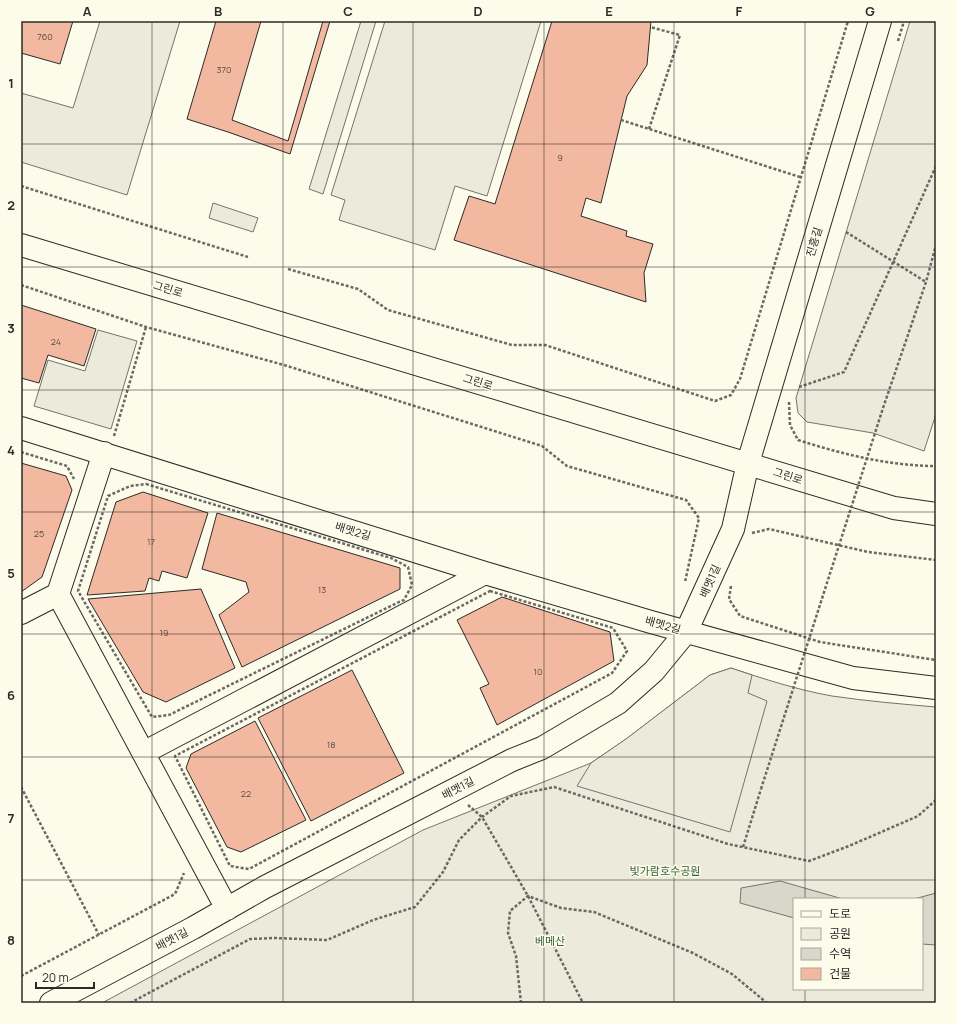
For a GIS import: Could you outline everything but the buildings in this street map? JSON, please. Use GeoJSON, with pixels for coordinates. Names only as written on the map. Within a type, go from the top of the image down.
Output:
{"type":"FeatureCollection","features":[{"type":"Feature","properties":{"kind":"street","name":"진흥길"},"geometry":{"type":"LineString","coordinates":[[748,463],[880,21]]}},
{"type":"Feature","properties":{"kind":"street","name":"그린로"},"geometry":{"type":"LineString","coordinates":[[21,245],[894,508],[936,514]]}},
{"type":"Feature","properties":{"kind":"street","name":"배멧2길"},"geometry":{"type":"LineString","coordinates":[[21,428],[105,444],[485,573],[686,632]]}},
{"type":"Feature","properties":{"kind":"street"},"geometry":{"type":"LineString","coordinates":[[21,613],[58,594],[105,444]]}},
{"type":"Feature","properties":{"kind":"street","name":"배멧1길"},"geometry":{"type":"LineString","coordinates":[[51,1003],[272,884],[512,760],[542,748],[618,703],[654,671],[686,632],[733,529],[748,463]]}},
{"type":"Feature","properties":{"kind":"street"},"geometry":{"type":"LineString","coordinates":[[143,753],[485,573]]}},
{"type":"Feature","properties":{"kind":"street"},"geometry":{"type":"LineString","coordinates":[[58,594],[227,909]]}},
{"type":"Feature","properties":{"kind":"street"},"geometry":{"type":"LineString","coordinates":[[686,632],[853,678],[936,688]]}},
{"type":"Feature","properties":{"kind":"path"},"geometry":{"type":"LineString","coordinates":[[288,269],[358,289],[388,310],[512,345],[545,345],[715,402],[730,394],[740,379],[848,21]]}},
{"type":"Feature","properties":{"kind":"path"},"geometry":{"type":"LineString","coordinates":[[897,44],[904,21]]}},
{"type":"Feature","properties":{"kind":"path"},"geometry":{"type":"LineString","coordinates":[[650,27],[680,35],[650,129]]}},
{"type":"Feature","properties":{"kind":"path"},"geometry":{"type":"LineString","coordinates":[[621,120],[800,177]]}},
{"type":"Feature","properties":{"kind":"path"},"geometry":{"type":"LineString","coordinates":[[799,387],[844,372],[936,166]]}},
{"type":"Feature","properties":{"kind":"path"},"geometry":{"type":"LineString","coordinates":[[21,186],[248,257]]}},
{"type":"Feature","properties":{"kind":"path"},"geometry":{"type":"LineString","coordinates":[[846,232],[926,282]]}},
{"type":"Feature","properties":{"kind":"path"},"geometry":{"type":"LineString","coordinates":[[743,847],[883,408],[926,282],[936,245]]}},
{"type":"Feature","properties":{"kind":"path"},"geometry":{"type":"LineString","coordinates":[[21,285],[146,327],[284,365],[542,446],[567,466],[686,500],[699,518],[683,588]]}},
{"type":"Feature","properties":{"kind":"path"},"geometry":{"type":"LineString","coordinates":[[105,444],[113,438],[146,327]]}},
{"type":"Feature","properties":{"kind":"path"},"geometry":{"type":"LineString","coordinates":[[789,400],[790,425],[798,440],[855,457],[917,466],[936,466]]}},
{"type":"Feature","properties":{"kind":"path"},"geometry":{"type":"LineString","coordinates":[[21,452],[67,466],[76,483]]}},
{"type":"Feature","properties":{"kind":"path"},"geometry":{"type":"LineString","coordinates":[[146,484],[391,558],[408,567],[412,585],[404,600],[169,715],[152,717],[78,591],[108,496],[130,486],[146,484]]}},
{"type":"Feature","properties":{"kind":"path"},"geometry":{"type":"LineString","coordinates":[[749,534],[769,529],[868,552],[936,560]]}},
{"type":"Feature","properties":{"kind":"path"},"geometry":{"type":"LineString","coordinates":[[731,584],[729,599],[740,616],[820,642],[936,660]]}},
{"type":"Feature","properties":{"kind":"path"},"geometry":{"type":"LineString","coordinates":[[490,591],[613,628],[627,651],[612,673],[249,869],[230,866],[175,756],[490,591]]}},
{"type":"Feature","properties":{"kind":"path"},"geometry":{"type":"LineString","coordinates":[[792,678],[799,680]]}},
{"type":"Feature","properties":{"kind":"path"},"geometry":{"type":"LineString","coordinates":[[21,787],[99,935]]}},
{"type":"Feature","properties":{"kind":"path"},"geometry":{"type":"LineString","coordinates":[[130,1003],[250,939],[275,938],[327,940],[373,920],[415,907],[443,872],[459,840],[482,817],[511,796],[554,787],[728,844],[809,861],[849,846],[918,816],[936,800]]}},
{"type":"Feature","properties":{"kind":"path"},"geometry":{"type":"LineString","coordinates":[[464,802],[482,817],[528,896],[583,1003]]}},
{"type":"Feature","properties":{"kind":"path"},"geometry":{"type":"LineString","coordinates":[[21,976],[176,894],[187,866]]}},
{"type":"Feature","properties":{"kind":"path"},"geometry":{"type":"LineString","coordinates":[[521,1003],[516,956],[508,933],[510,911],[528,896]]}},
{"type":"Feature","properties":{"kind":"path"},"geometry":{"type":"LineString","coordinates":[[528,896],[561,908],[594,912],[693,953],[732,974],[768,1003]]}},
{"type":"Feature","properties":{"kind":"green space"},"geometry":{"type":"Polygon","coordinates":[[[910,21],[936,21],[936,414],[924,451],[873,433],[807,422],[798,413],[796,398],[910,21]]]}},
{"type":"Feature","properties":{"kind":"green space","name":"빛가람호수공원"},"geometry":{"type":"Polygon","coordinates":[[[731,668],[819,694],[871,701],[936,707],[936,1003],[102,1003],[423,830],[591,763],[626,739],[710,675],[731,668]]]}},
{"type":"Feature","properties":{"kind":"shaded area"},"geometry":{"type":"Polygon","coordinates":[[[100,21],[180,21],[127,195],[21,162],[21,93],[73,108],[100,21]]]}},
{"type":"Feature","properties":{"kind":"shaded area"},"geometry":{"type":"Polygon","coordinates":[[[361,21],[376,21],[323,194],[309,189],[361,21]]]}},
{"type":"Feature","properties":{"kind":"shaded area"},"geometry":{"type":"Polygon","coordinates":[[[385,21],[541,21],[487,196],[455,186],[435,250],[339,220],[345,200],[331,195],[385,21]]]}},
{"type":"Feature","properties":{"kind":"shaded area"},"geometry":{"type":"Polygon","coordinates":[[[213,203],[258,218],[253,232],[209,218],[213,203]]]}},
{"type":"Feature","properties":{"kind":"shaded area"},"geometry":{"type":"Polygon","coordinates":[[[98,330],[137,341],[111,429],[34,406],[48,360],[85,371],[98,330]]]}},
{"type":"Feature","properties":{"kind":"shaded area"},"geometry":{"type":"Polygon","coordinates":[[[731,668],[752,675],[748,693],[767,701],[730,832],[577,786],[591,763],[626,739],[710,675],[731,668]]]}},
{"type":"Feature","properties":{"kind":"water"},"geometry":{"type":"Polygon","coordinates":[[[780,881],[840,898],[793,898],[793,918],[740,903],[741,888],[780,881]]]}},
{"type":"Feature","properties":{"kind":"water"},"geometry":{"type":"Polygon","coordinates":[[[936,893],[936,945],[923,944],[923,898],[918,898],[936,893]]]}},
{"type":"Feature","properties":{"kind":"park label","name":"베메산"},"geometry":{"type":"Point","coordinates":[550,941]}}]}
